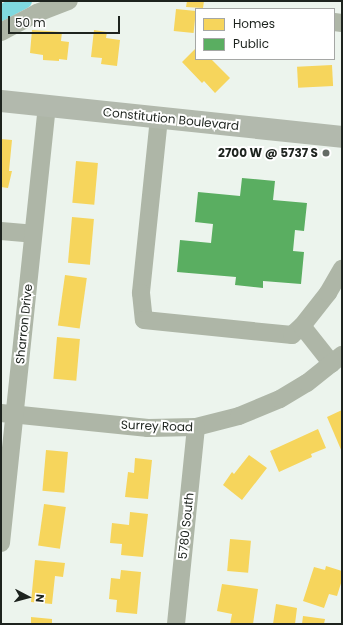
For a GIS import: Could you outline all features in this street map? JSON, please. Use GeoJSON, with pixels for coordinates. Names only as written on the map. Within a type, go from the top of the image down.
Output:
{"type":"FeatureCollection","features":[{"type":"Feature","properties":{"kind":"main road","name":"Constitution Boulevard"},"geometry":{"type":"LineString","coordinates":[[1,100],[342,137]]}},
{"type":"Feature","properties":{"kind":"street"},"geometry":{"type":"LineString","coordinates":[[1,32],[37,13],[69,1]]}},
{"type":"Feature","properties":{"kind":"street","name":"Sharron Drive"},"geometry":{"type":"LineString","coordinates":[[1,543],[8,414],[33,234],[47,106]]}},
{"type":"Feature","properties":{"kind":"street"},"geometry":{"type":"LineString","coordinates":[[159,118],[141,293],[144,320],[292,335],[302,326],[328,293],[342,269]]}},
{"type":"Feature","properties":{"kind":"street"},"geometry":{"type":"LineString","coordinates":[[1,230],[33,234]]}},
{"type":"Feature","properties":{"kind":"street"},"geometry":{"type":"LineString","coordinates":[[302,326],[337,360]]}},
{"type":"Feature","properties":{"kind":"street","name":"Surrey Road"},"geometry":{"type":"LineString","coordinates":[[8,414],[148,428],[196,427],[239,416],[280,399],[307,383],[337,360]]}},
{"type":"Feature","properties":{"kind":"street","name":"5780 South"},"geometry":{"type":"LineString","coordinates":[[176,624],[196,427]]}},
{"type":"Feature","properties":{"kind":"building: Homes"},"geometry":{"type":"Polygon","coordinates":[[[187,1],[204,1],[203,8],[186,7],[187,1]]]}},
{"type":"Feature","properties":{"kind":"building: Homes"},"geometry":{"type":"Polygon","coordinates":[[[176,9],[195,11],[194,33],[174,31],[176,9]]]}},
{"type":"Feature","properties":{"kind":"building: Homes"},"geometry":{"type":"Polygon","coordinates":[[[32,30],[62,32],[61,41],[69,42],[67,60],[43,60],[43,55],[30,53],[32,30]]]}},
{"type":"Feature","properties":{"kind":"building: Homes"},"geometry":{"type":"Polygon","coordinates":[[[94,30],[107,32],[106,38],[120,40],[117,66],[101,64],[102,58],[91,57],[94,30]]]}},
{"type":"Feature","properties":{"kind":"building: Homes"},"geometry":{"type":"Polygon","coordinates":[[[195,49],[195,60],[212,60],[230,78],[215,93],[204,81],[202,83],[182,62],[195,49]]]}},
{"type":"Feature","properties":{"kind":"building: Homes"},"geometry":{"type":"Polygon","coordinates":[[[332,65],[333,86],[298,88],[297,67],[332,65]]]}},
{"type":"Feature","properties":{"kind":"building: Homes"},"geometry":{"type":"Polygon","coordinates":[[[1,139],[12,140],[9,171],[12,171],[8,188],[1,187],[1,139]]]}},
{"type":"Feature","properties":{"kind":"building: Homes"},"geometry":{"type":"Polygon","coordinates":[[[76,161],[98,163],[94,205],[72,203],[76,161]]]}},
{"type":"Feature","properties":{"kind":"building: Homes"},"geometry":{"type":"Polygon","coordinates":[[[72,217],[94,219],[90,265],[68,263],[72,217]]]}},
{"type":"Feature","properties":{"kind":"building: Homes"},"geometry":{"type":"Polygon","coordinates":[[[65,275],[87,278],[80,329],[58,326],[65,275]]]}},
{"type":"Feature","properties":{"kind":"building: Homes"},"geometry":{"type":"Polygon","coordinates":[[[57,337],[80,339],[76,381],[53,379],[57,337]]]}},
{"type":"Feature","properties":{"kind":"building: Homes"},"geometry":{"type":"Polygon","coordinates":[[[342,410],[342,452],[327,417],[342,410]]]}},
{"type":"Feature","properties":{"kind":"building: Homes"},"geometry":{"type":"Polygon","coordinates":[[[318,429],[326,448],[311,454],[312,457],[279,472],[270,451],[318,429]]]}},
{"type":"Feature","properties":{"kind":"building: Homes"},"geometry":{"type":"Polygon","coordinates":[[[46,450],[68,452],[64,493],[42,491],[46,450]]]}},
{"type":"Feature","properties":{"kind":"building: Homes"},"geometry":{"type":"Polygon","coordinates":[[[249,455],[267,468],[242,500],[223,485],[232,472],[234,474],[249,455]]]}},
{"type":"Feature","properties":{"kind":"building: Homes"},"geometry":{"type":"Polygon","coordinates":[[[135,458],[152,460],[148,499],[125,497],[128,472],[134,473],[135,458]]]}},
{"type":"Feature","properties":{"kind":"building: Homes"},"geometry":{"type":"Polygon","coordinates":[[[44,504],[66,507],[60,549],[38,546],[44,504]]]}},
{"type":"Feature","properties":{"kind":"building: Homes"},"geometry":{"type":"Polygon","coordinates":[[[130,512],[148,514],[143,557],[121,555],[122,544],[110,543],[112,523],[129,525],[130,512]]]}},
{"type":"Feature","properties":{"kind":"building: Homes"},"geometry":{"type":"Polygon","coordinates":[[[230,539],[251,541],[248,573],[227,571],[230,539]]]}},
{"type":"Feature","properties":{"kind":"building: Homes"},"geometry":{"type":"Polygon","coordinates":[[[35,560],[65,563],[63,577],[55,576],[52,604],[31,602],[35,560]]]}},
{"type":"Feature","properties":{"kind":"building: Homes"},"geometry":{"type":"Polygon","coordinates":[[[326,566],[342,571],[342,580],[337,596],[329,594],[324,608],[303,601],[314,567],[325,570],[326,566]]]}},
{"type":"Feature","properties":{"kind":"building: Homes"},"geometry":{"type":"Polygon","coordinates":[[[121,570],[141,572],[137,614],[116,612],[117,600],[109,599],[111,578],[120,579],[121,570]]]}},
{"type":"Feature","properties":{"kind":"building: Homes"},"geometry":{"type":"Polygon","coordinates":[[[222,584],[258,589],[253,624],[230,624],[232,614],[217,611],[222,584]]]}},
{"type":"Feature","properties":{"kind":"building: Homes"},"geometry":{"type":"Polygon","coordinates":[[[276,604],[297,608],[295,624],[273,624],[276,604]]]}},
{"type":"Feature","properties":{"kind":"building: Homes"},"geometry":{"type":"Polygon","coordinates":[[[303,616],[325,619],[324,624],[302,624],[303,616]]]}},
{"type":"Feature","properties":{"kind":"building: Homes"},"geometry":{"type":"Polygon","coordinates":[[[31,617],[52,619],[52,624],[31,624],[31,617]]]}},
{"type":"Feature","properties":{"kind":"building: Public"},"geometry":{"type":"Polygon","coordinates":[[[242,178],[275,181],[273,200],[307,203],[304,231],[295,230],[293,251],[304,252],[301,284],[263,281],[263,288],[235,285],[236,277],[177,272],[180,240],[211,243],[213,224],[195,222],[198,192],[240,196],[242,178]]]}},
{"type":"Feature","properties":{"kind":"waterway"},"geometry":{"type":"LineString","coordinates":[[1,13],[24,1]]}},
{"type":"Feature","properties":{"kind":"place","name":"2700 W @ 5737 S"},"geometry":{"type":"Point","coordinates":[326,153]}}]}
